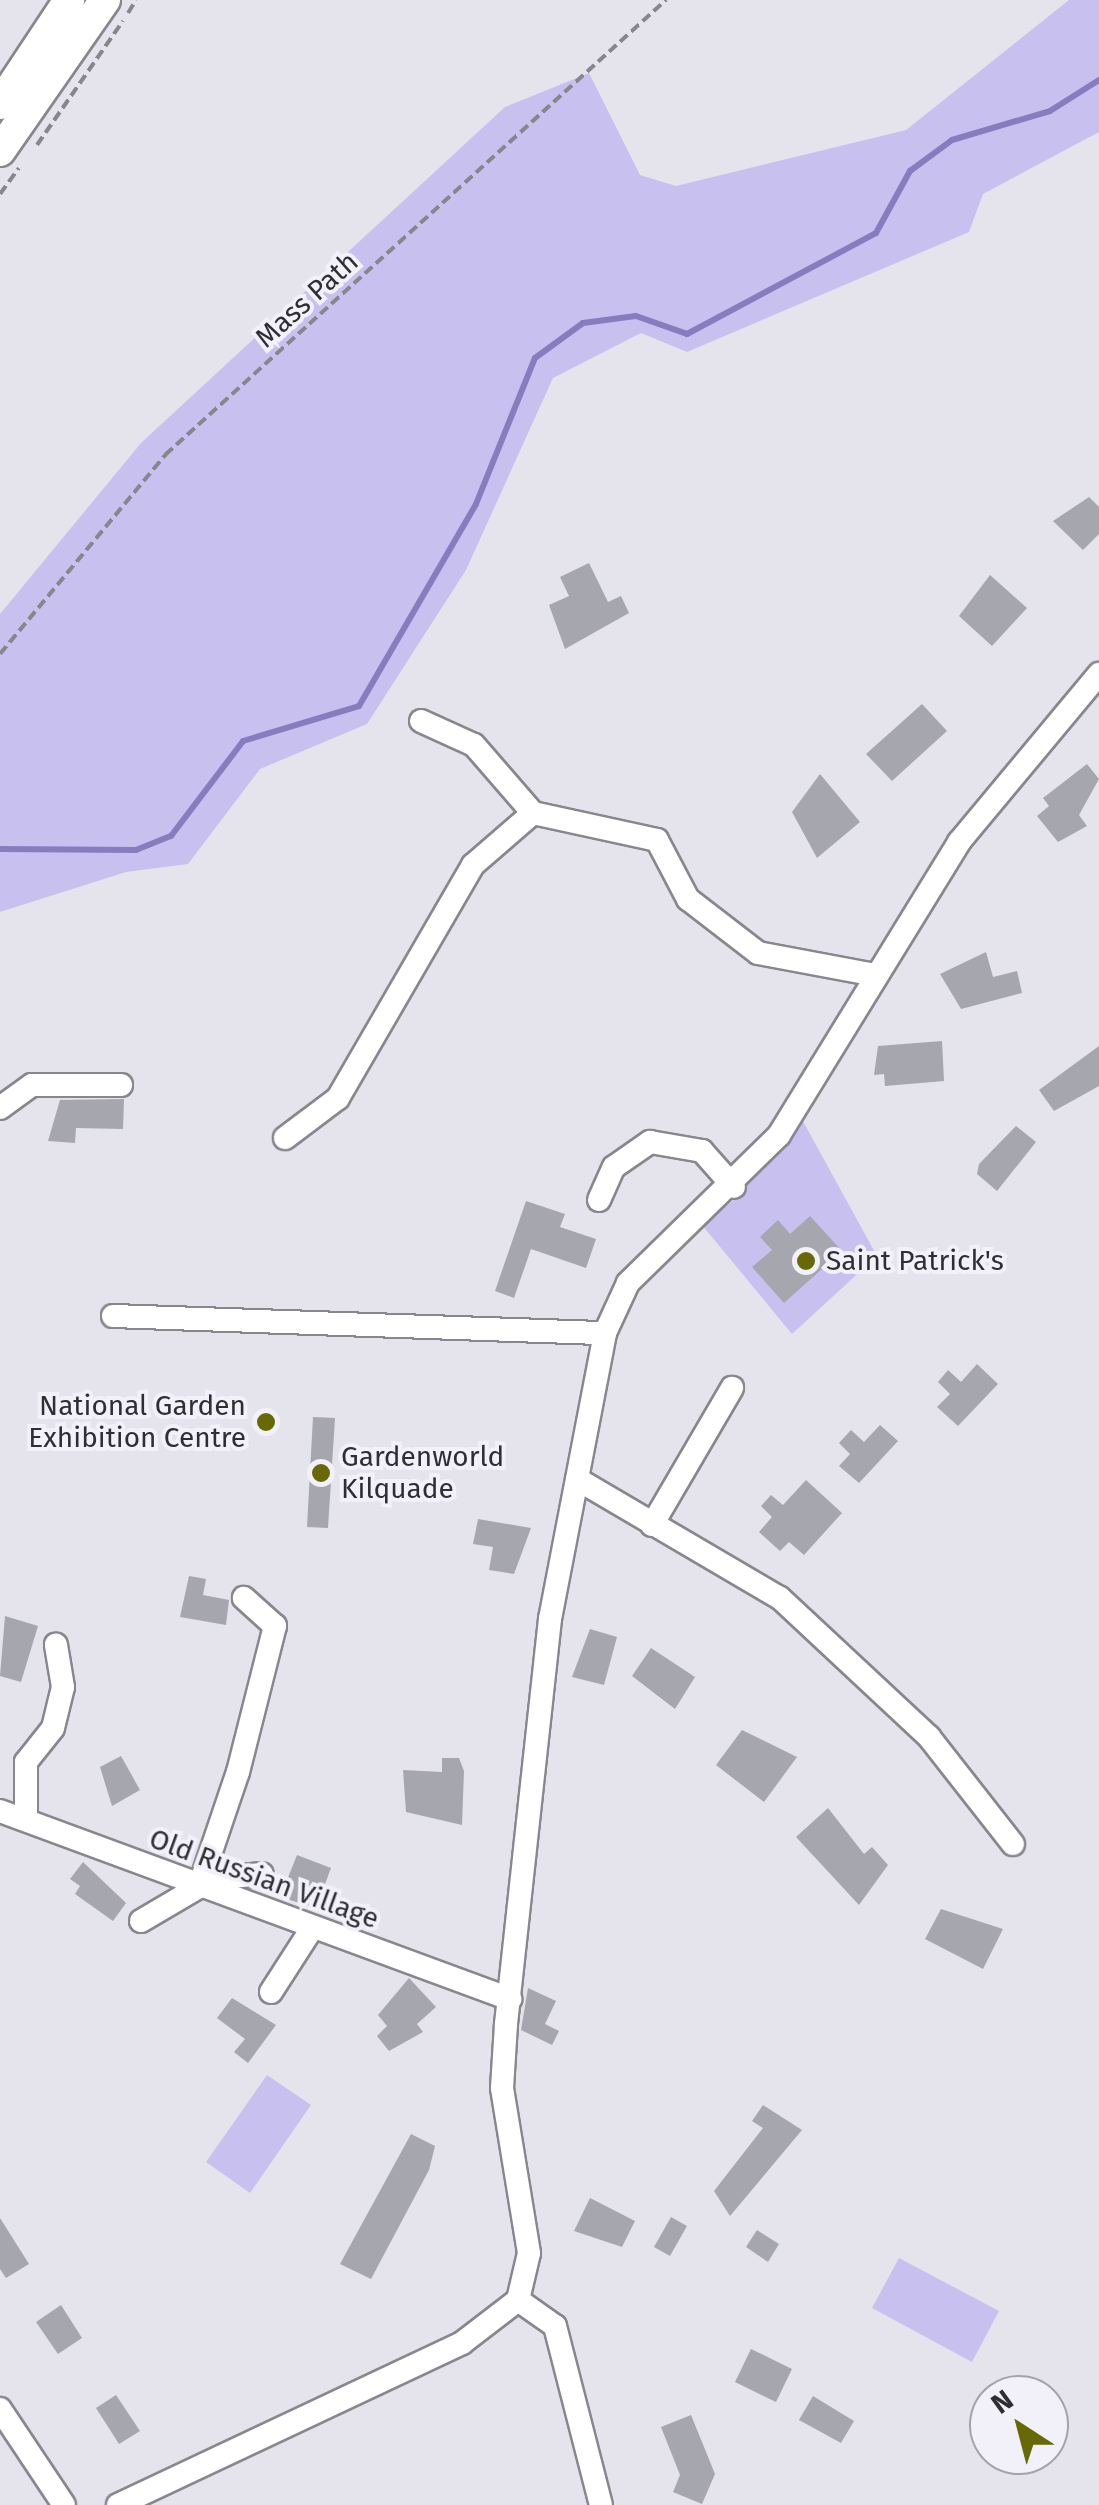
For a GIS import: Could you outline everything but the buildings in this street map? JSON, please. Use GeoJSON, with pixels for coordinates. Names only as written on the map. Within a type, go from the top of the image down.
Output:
{"type":"FeatureCollection","features":[{"type":"Feature","properties":{"kind":"main road"},"geometry":{"type":"LineString","coordinates":[[0,104],[68,0]]}},
{"type":"Feature","properties":{"kind":"main road"},"geometry":{"type":"LineString","coordinates":[[12,157],[105,0]]}},
{"type":"Feature","properties":{"kind":"street"},"geometry":{"type":"LineString","coordinates":[[118,2505],[462,2343],[518,2300],[529,2253],[502,2088],[510,1998],[550,1619],[605,1333],[628,1282],[686,1220],[734,1187],[779,1135],[870,974],[989,803],[1099,674]]}},
{"type":"Feature","properties":{"kind":"street"},"geometry":{"type":"LineString","coordinates":[[421,721],[474,745],[533,813],[658,840],[688,900],[758,953],[870,974]]}},
{"type":"Feature","properties":{"kind":"street"},"geometry":{"type":"LineString","coordinates":[[286,1138],[338,1098],[473,865],[533,813]]}},
{"type":"Feature","properties":{"kind":"street"},"geometry":{"type":"LineString","coordinates":[[0,1108],[32,1085],[121,1085]]}},
{"type":"Feature","properties":{"kind":"street"},"geometry":{"type":"LineString","coordinates":[[599,1200],[614,1167],[650,1142],[702,1151],[734,1187]]}},
{"type":"Feature","properties":{"kind":"street"},"geometry":{"type":"LineString","coordinates":[[114,1316],[605,1333]]}},
{"type":"Feature","properties":{"kind":"street"},"geometry":{"type":"LineString","coordinates":[[652,1525],[732,1388]]}},
{"type":"Feature","properties":{"kind":"street"},"geometry":{"type":"LineString","coordinates":[[577,1480],[812,1625],[967,1778],[1013,1844]]}},
{"type":"Feature","properties":{"kind":"street"},"geometry":{"type":"LineString","coordinates":[[200,1884],[274,1640],[272,1619],[244,1598]]}},
{"type":"Feature","properties":{"kind":"street"},"geometry":{"type":"LineString","coordinates":[[26,1820],[26,1762],[53,1728],[63,1687],[56,1645]]}},
{"type":"Feature","properties":{"kind":"street","name":"Old Russian Village"},"geometry":{"type":"LineString","coordinates":[[0,1811],[200,1884],[310,1930],[510,1998]]}},
{"type":"Feature","properties":{"kind":"street"},"geometry":{"type":"LineString","coordinates":[[141,1921],[200,1884],[262,1874]]}},
{"type":"Feature","properties":{"kind":"street"},"geometry":{"type":"LineString","coordinates":[[271,1992],[310,1930]]}},
{"type":"Feature","properties":{"kind":"street"},"geometry":{"type":"LineString","coordinates":[[518,2300],[555,2326],[601,2505]]}},
{"type":"Feature","properties":{"kind":"street"},"geometry":{"type":"LineString","coordinates":[[0,2409],[64,2505]]}},
{"type":"Feature","properties":{"kind":"path"},"geometry":{"type":"LineString","coordinates":[[33,150],[136,0]]}},
{"type":"Feature","properties":{"kind":"path","name":"Mass Path"},"geometry":{"type":"LineString","coordinates":[[0,654],[164,455],[666,0]]}},
{"type":"Feature","properties":{"kind":"path"},"geometry":{"type":"LineString","coordinates":[[0,194],[12,157]]}},
{"type":"Feature","properties":{"kind":"shaded area"},"geometry":{"type":"Polygon","coordinates":[[[1069,0],[1099,0],[1099,132],[983,194],[969,232],[687,352],[641,333],[553,378],[466,570],[367,724],[260,769],[188,864],[126,872],[0,912],[0,614],[141,443],[505,107],[589,73],[640,175],[676,186],[906,130],[1069,0]]]}},
{"type":"Feature","properties":{"kind":"shaded area"},"geometry":{"type":"Polygon","coordinates":[[[799,1114],[877,1256],[792,1334],[702,1225],[739,1196],[799,1114]]]}},
{"type":"Feature","properties":{"kind":"shaded area"},"geometry":{"type":"Polygon","coordinates":[[[267,2075],[311,2105],[250,2193],[206,2162],[267,2075]]]}},
{"type":"Feature","properties":{"kind":"shaded area"},"geometry":{"type":"Polygon","coordinates":[[[899,2258],[999,2311],[972,2362],[872,2308],[899,2258]]]}},
{"type":"Feature","properties":{"kind":"waterway"},"geometry":{"type":"LineString","coordinates":[[0,849],[136,850],[171,836],[243,741],[359,706],[476,504],[535,358],[583,323],[636,316],[687,334],[876,233],[910,171],[952,140],[1050,111],[1099,80]]}},
{"type":"Feature","properties":{"kind":"place","name":"Saint Patrick's"},"geometry":{"type":"Point","coordinates":[806,1261]}},
{"type":"Feature","properties":{"kind":"place","name":"National Garden Exhibition Centre"},"geometry":{"type":"Point","coordinates":[266,1422]}},
{"type":"Feature","properties":{"kind":"place","name":"Gardenworld Kilquade"},"geometry":{"type":"Point","coordinates":[321,1473]}}]}
